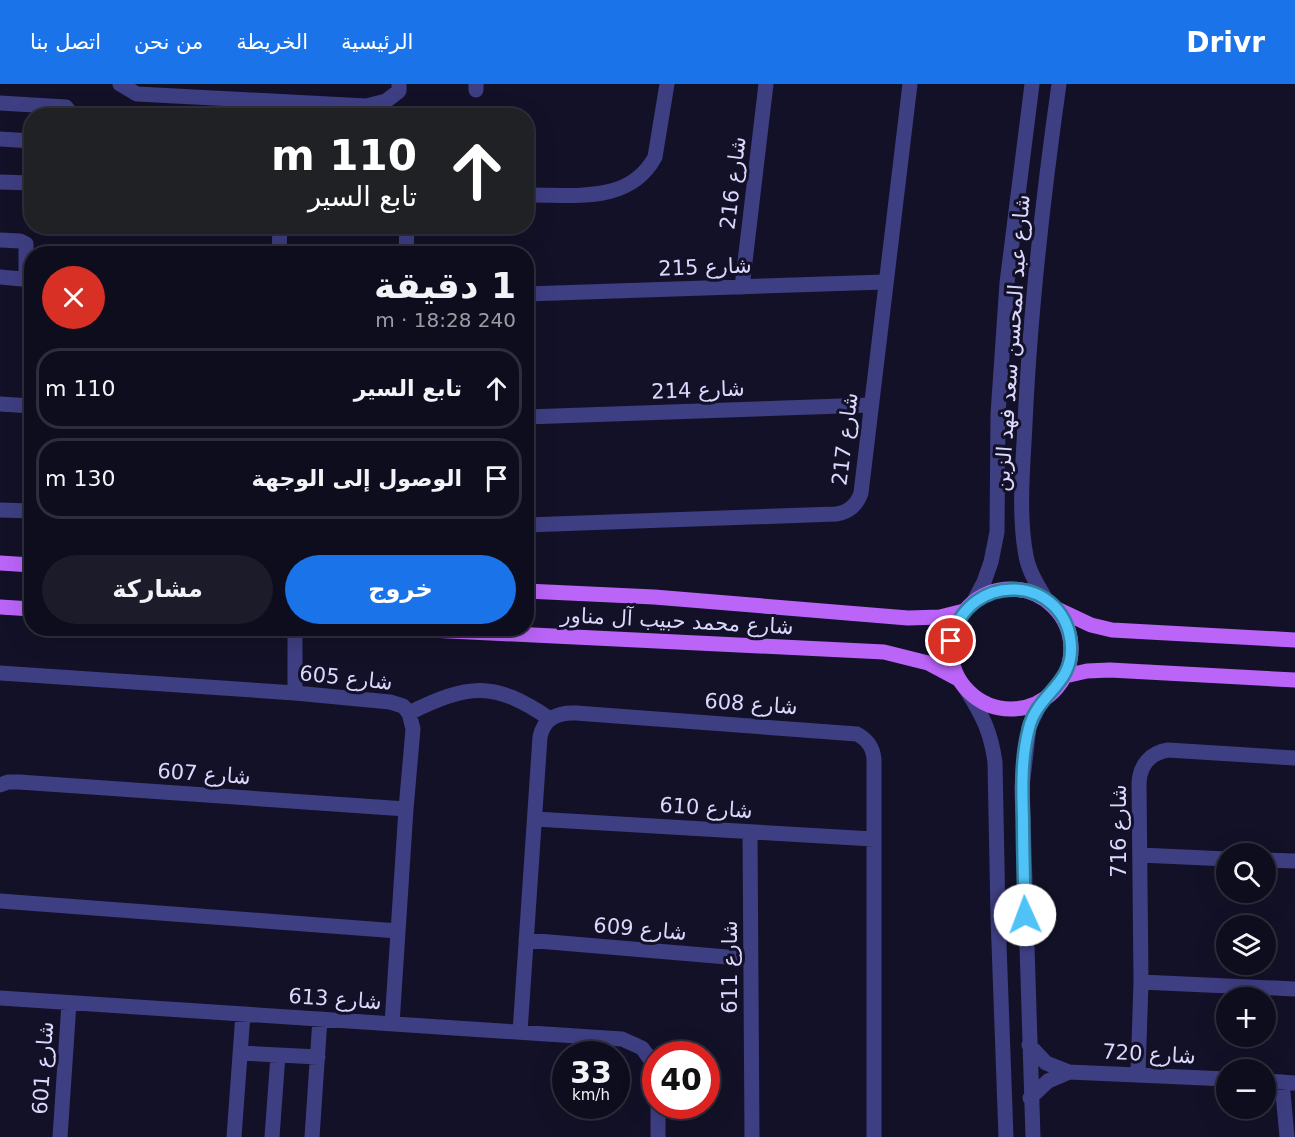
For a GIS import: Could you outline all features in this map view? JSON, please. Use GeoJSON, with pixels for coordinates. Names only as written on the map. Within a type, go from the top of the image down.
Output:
{"type":"FeatureCollection","features":[{"type":"Feature","properties":{"kind":"main road"},"geometry":{"type":"LineString","coordinates":[[0,563],[24,564]]}},
{"type":"Feature","properties":{"kind":"main road"},"geometry":{"type":"LineString","coordinates":[[1051,605],[1064,621],[1070,639],[1071,658],[1065,676],[1054,691],[1042,700],[1018,709],[999,708],[980,701],[963,685],[951,659],[954,627],[969,606],[991,592],[1005,589],[1026,591],[1085,623],[1106,629],[1295,640]]}},
{"type":"Feature","properties":{"kind":"main road","name":"شارع محمد حبيب آل مناور"},"geometry":{"type":"LineString","coordinates":[[534,591],[654,597],[908,618],[940,617],[969,606]]}},
{"type":"Feature","properties":{"kind":"main road"},"geometry":{"type":"LineString","coordinates":[[0,608],[24,609]]}},
{"type":"Feature","properties":{"kind":"main road","name":"شارع محمد حبيب آل مناور"},"geometry":{"type":"LineString","coordinates":[[534,635],[884,652],[928,663],[963,685]]}},
{"type":"Feature","properties":{"kind":"main road"},"geometry":{"type":"LineString","coordinates":[[1065,676],[1087,671],[1110,670],[1295,680]]}},
{"type":"Feature","properties":{"kind":"street"},"geometry":{"type":"LineString","coordinates":[[120,84],[137,94],[251,108],[366,106],[386,101],[399,92],[399,84]]}},
{"type":"Feature","properties":{"kind":"street"},"geometry":{"type":"LineString","coordinates":[[534,195],[607,193],[636,182],[644,175],[655,158],[667,84]]}},
{"type":"Feature","properties":{"kind":"street","name":"شارع 216"},"geometry":{"type":"LineString","coordinates":[[742,287],[766,84]]}},
{"type":"Feature","properties":{"kind":"street","name":"شارع 217"},"geometry":{"type":"LineString","coordinates":[[534,525],[842,513],[856,503],[861,493],[909,84]]}},
{"type":"Feature","properties":{"kind":"street","name":"شارع عبد المحسن سعد فهد الزبن"},"geometry":{"type":"LineString","coordinates":[[969,606],[984,582],[991,562],[997,531],[998,414],[1007,283],[1032,84]]}},
{"type":"Feature","properties":{"kind":"street","name":"شارع عبد المحسن سعد فهد الزبن"},"geometry":{"type":"LineString","coordinates":[[1051,605],[1028,564],[1024,543],[1022,499],[1026,400],[1036,268],[1059,84]]}},
{"type":"Feature","properties":{"kind":"street"},"geometry":{"type":"LineString","coordinates":[[0,103],[67,108]]}},
{"type":"Feature","properties":{"kind":"street"},"geometry":{"type":"LineString","coordinates":[[0,140],[24,141]]}},
{"type":"Feature","properties":{"kind":"street"},"geometry":{"type":"LineString","coordinates":[[0,182],[24,183]]}},
{"type":"Feature","properties":{"kind":"street"},"geometry":{"type":"LineString","coordinates":[[0,240],[20,241],[26,246]]}},
{"type":"Feature","properties":{"kind":"street"},"geometry":{"type":"LineString","coordinates":[[0,278],[24,279]]}},
{"type":"Feature","properties":{"kind":"street","name":"شارع 215"},"geometry":{"type":"LineString","coordinates":[[534,294],[885,282]]}},
{"type":"Feature","properties":{"kind":"street"},"geometry":{"type":"LineString","coordinates":[[0,404],[24,406]]}},
{"type":"Feature","properties":{"kind":"street","name":"شارع 214"},"geometry":{"type":"LineString","coordinates":[[534,417],[870,405]]}},
{"type":"Feature","properties":{"kind":"street"},"geometry":{"type":"LineString","coordinates":[[0,510],[24,511]]}},
{"type":"Feature","properties":{"kind":"street"},"geometry":{"type":"LineString","coordinates":[[295,636],[295,693]]}},
{"type":"Feature","properties":{"kind":"street","name":"شارع 605"},"geometry":{"type":"LineString","coordinates":[[0,673],[295,693],[397,704],[409,713],[413,729],[392,1024]]}},
{"type":"Feature","properties":{"kind":"street"},"geometry":{"type":"LineString","coordinates":[[963,685],[984,717],[992,740],[995,762],[1006,1137]]}},
{"type":"Feature","properties":{"kind":"street"},"geometry":{"type":"LineString","coordinates":[[409,713],[454,693],[483,690],[498,692],[519,700],[550,719],[540,737],[520,1032]]}},
{"type":"Feature","properties":{"kind":"street"},"geometry":{"type":"LineString","coordinates":[[1033,1137],[1030,1098],[1022,770],[1029,727],[1042,700]]}},
{"type":"Feature","properties":{"kind":"street","name":"شارع 608"},"geometry":{"type":"LineString","coordinates":[[550,719],[563,713],[576,712],[857,734],[868,741],[874,753],[874,1137]]}},
{"type":"Feature","properties":{"kind":"street","name":"شارع 716"},"geometry":{"type":"LineString","coordinates":[[1138,1074],[1141,982],[1139,776],[1144,763],[1155,754],[1174,750],[1295,758]]}},
{"type":"Feature","properties":{"kind":"street","name":"شارع 607"},"geometry":{"type":"LineString","coordinates":[[0,785],[19,782],[406,809]]}},
{"type":"Feature","properties":{"kind":"street","name":"شارع 610"},"geometry":{"type":"LineString","coordinates":[[535,819],[873,839]]}},
{"type":"Feature","properties":{"kind":"street","name":"شارع 611"},"geometry":{"type":"LineString","coordinates":[[750,832],[752,1137]]}},
{"type":"Feature","properties":{"kind":"street"},"geometry":{"type":"LineString","coordinates":[[1140,855],[1216,858]]}},
{"type":"Feature","properties":{"kind":"street"},"geometry":{"type":"LineString","coordinates":[[1276,860],[1295,861]]}},
{"type":"Feature","properties":{"kind":"street"},"geometry":{"type":"LineString","coordinates":[[0,902],[398,931]]}},
{"type":"Feature","properties":{"kind":"street","name":"شارع 609"},"geometry":{"type":"LineString","coordinates":[[526,940],[751,958]]}},
{"type":"Feature","properties":{"kind":"street"},"geometry":{"type":"LineString","coordinates":[[1141,982],[1295,989]]}},
{"type":"Feature","properties":{"kind":"street","name":"شارع 613"},"geometry":{"type":"LineString","coordinates":[[0,998],[520,1032],[629,1041],[642,1049]]}},
{"type":"Feature","properties":{"kind":"street","name":"شارع 601"},"geometry":{"type":"LineString","coordinates":[[60,1137],[69,1002]]}},
{"type":"Feature","properties":{"kind":"street"},"geometry":{"type":"LineString","coordinates":[[234,1137],[243,1014]]}},
{"type":"Feature","properties":{"kind":"street"},"geometry":{"type":"LineString","coordinates":[[312,1137],[320,1019]]}},
{"type":"Feature","properties":{"kind":"street","name":"شارع 720"},"geometry":{"type":"LineString","coordinates":[[1029,1045],[1046,1063],[1069,1072],[1216,1078]]}},
{"type":"Feature","properties":{"kind":"street"},"geometry":{"type":"LineString","coordinates":[[240,1053],[318,1057]]}},
{"type":"Feature","properties":{"kind":"street"},"geometry":{"type":"LineString","coordinates":[[272,1137],[278,1055]]}},
{"type":"Feature","properties":{"kind":"street","name":"شارع 720"},"geometry":{"type":"LineString","coordinates":[[1030,1098],[1047,1081],[1069,1072]]}},
{"type":"Feature","properties":{"kind":"street"},"geometry":{"type":"LineString","coordinates":[[1281,1082],[1287,1137]]}},
{"type":"Feature","properties":{"kind":"street"},"geometry":{"type":"LineString","coordinates":[[658,1119],[658,1137]]}},
{"type":"Feature","properties":{"kind":"route"},"geometry":{"type":"LineString","coordinates":[[951,641],[954,627],[964,611],[982,596],[1005,589],[1026,591],[1040,596],[1056,608],[1068,630],[1071,658],[1065,676],[1036,709],[1029,727],[1024,752],[1022,787],[1025,915]]}}]}
